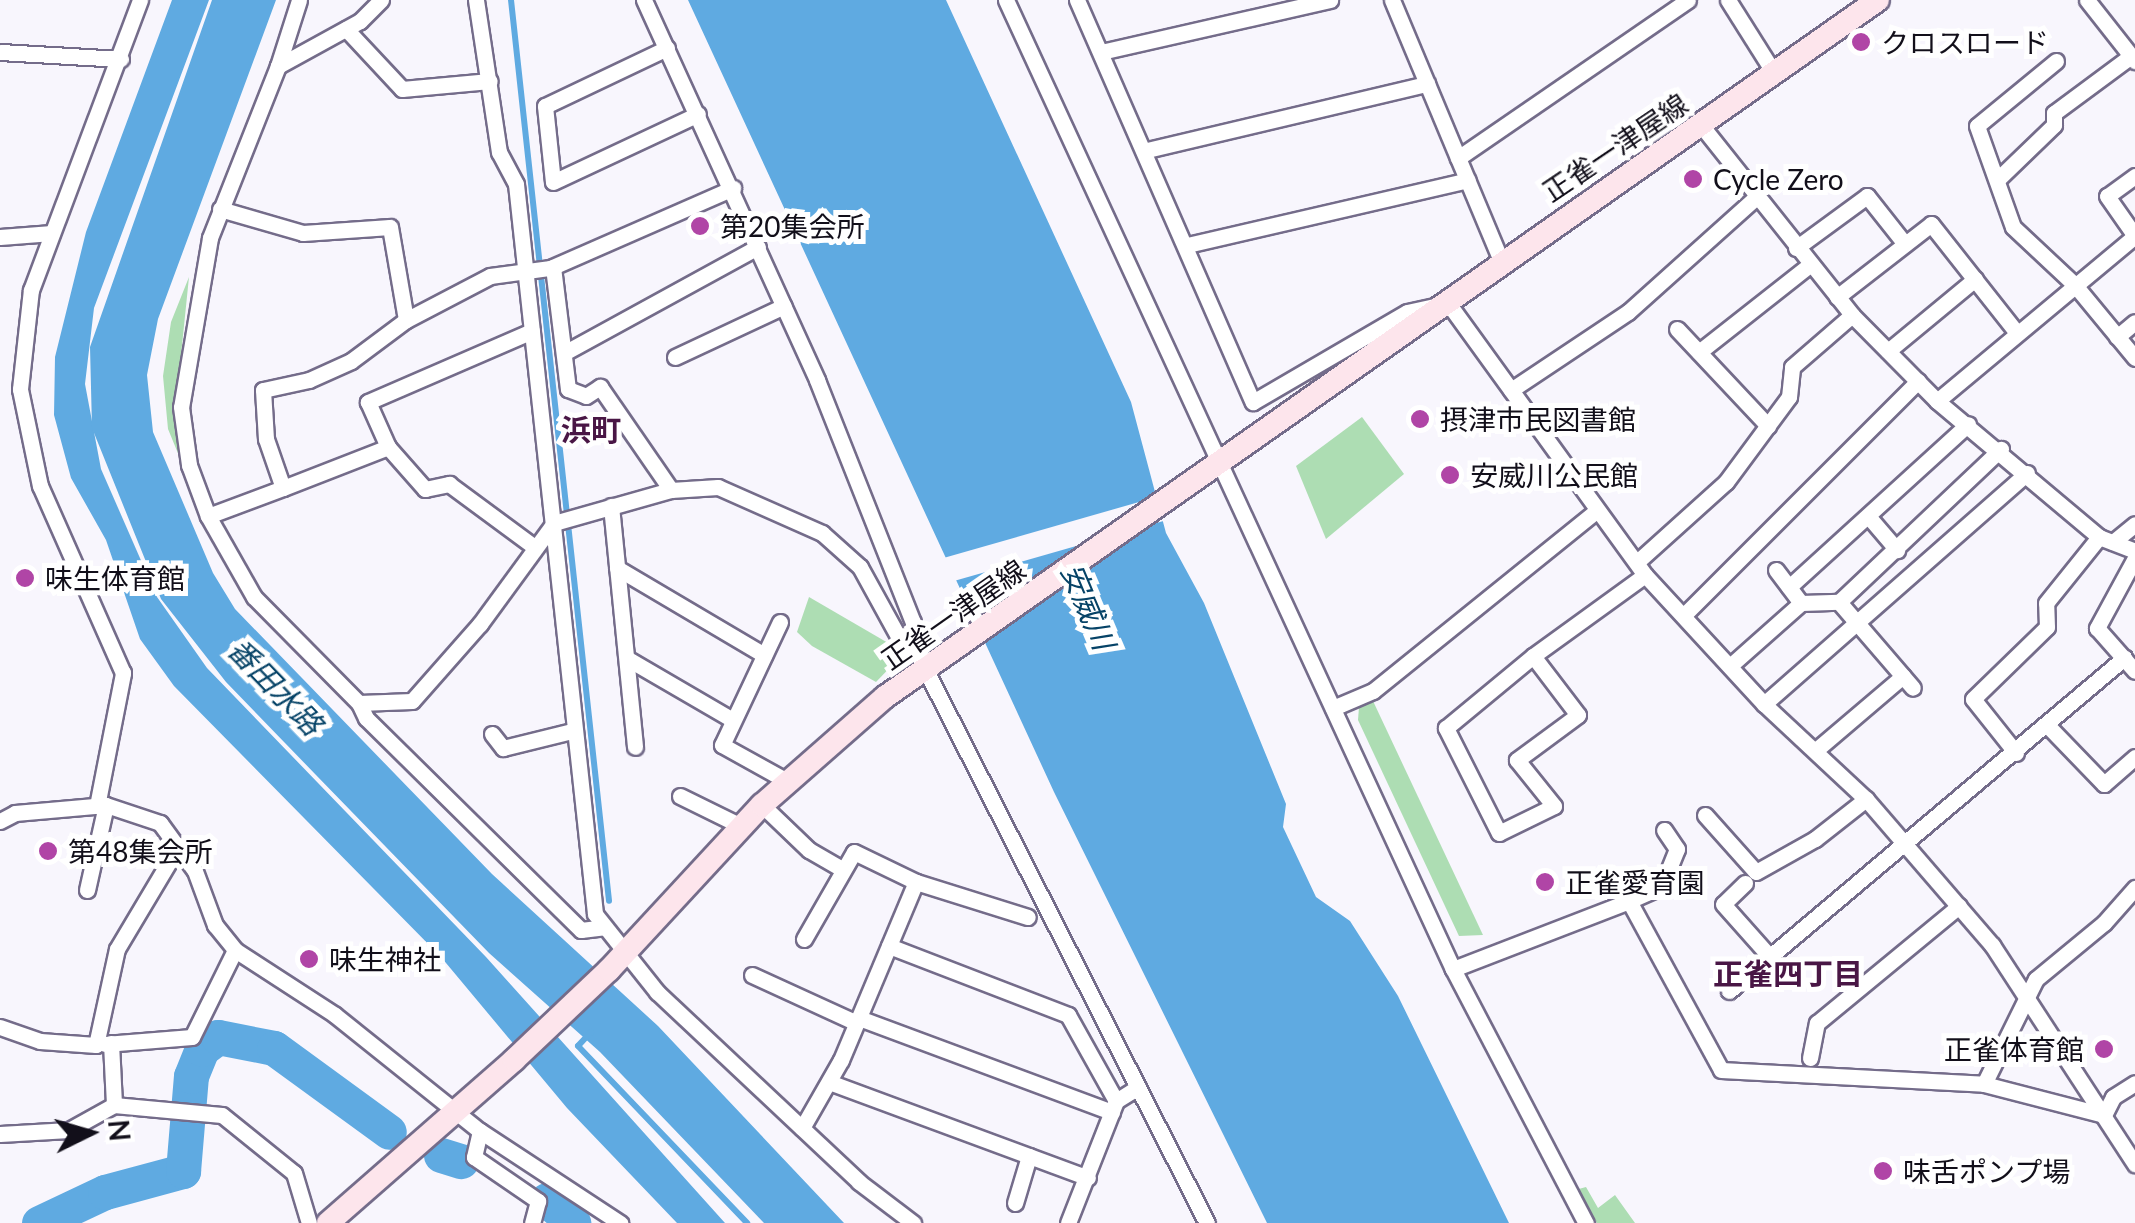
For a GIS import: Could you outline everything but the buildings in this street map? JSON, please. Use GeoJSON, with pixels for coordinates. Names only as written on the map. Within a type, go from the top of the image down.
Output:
{"type":"FeatureCollection","features":[{"type":"Feature","properties":{"kind":"main road","name":"正雀一津屋線"},"geometry":{"type":"LineString","coordinates":[[328,1223],[514,1060],[609,970],[786,781],[926,660],[1209,472],[1502,261],[1878,0]]}},
{"type":"Feature","properties":{"kind":"street"},"geometry":{"type":"LineString","coordinates":[[87,890],[123,673],[40,486],[20,389],[32,290],[140,0]]}},
{"type":"Feature","properties":{"kind":"street"},"geometry":{"type":"LineString","coordinates":[[299,0],[278,66],[220,208],[181,406],[189,465],[208,516],[254,597],[359,702],[366,718],[581,930],[604,926]]}},
{"type":"Feature","properties":{"kind":"street"},"geometry":{"type":"LineString","coordinates":[[476,0],[500,152],[516,184],[541,268],[564,352],[568,389],[586,396],[600,388],[672,490]]}},
{"type":"Feature","properties":{"kind":"street"},"geometry":{"type":"LineString","coordinates":[[644,0],[784,306],[926,660],[1207,1223]]}},
{"type":"Feature","properties":{"kind":"street"},"geometry":{"type":"LineString","coordinates":[[1006,0],[1209,472],[1333,708],[1453,969],[1586,1223]]}},
{"type":"Feature","properties":{"kind":"street"},"geometry":{"type":"LineString","coordinates":[[1077,0],[1147,150],[1253,402],[1407,312],[1448,303],[1641,569],[1764,704],[1866,799],[1960,906],[2026,994],[2135,1164]]}},
{"type":"Feature","properties":{"kind":"street"},"geometry":{"type":"LineString","coordinates":[[1101,52],[1330,0]]}},
{"type":"Feature","properties":{"kind":"street"},"geometry":{"type":"LineString","coordinates":[[1392,0],[1502,261]]}},
{"type":"Feature","properties":{"kind":"street"},"geometry":{"type":"LineString","coordinates":[[1458,158],[1688,0]]}},
{"type":"Feature","properties":{"kind":"street"},"geometry":{"type":"LineString","coordinates":[[1728,0],[1774,73]]}},
{"type":"Feature","properties":{"kind":"street"},"geometry":{"type":"LineString","coordinates":[[1998,179],[2054,124],[2054,113],[2133,58],[2092,6],[2111,0]]}},
{"type":"Feature","properties":{"kind":"street"},"geometry":{"type":"LineString","coordinates":[[278,66],[346,30],[377,1]]}},
{"type":"Feature","properties":{"kind":"street"},"geometry":{"type":"LineString","coordinates":[[346,30],[402,89],[490,81]]}},
{"type":"Feature","properties":{"kind":"street"},"geometry":{"type":"LineString","coordinates":[[667,48],[545,106],[553,182],[698,114]]}},
{"type":"Feature","properties":{"kind":"street"},"geometry":{"type":"LineString","coordinates":[[0,52],[121,59]]}},
{"type":"Feature","properties":{"kind":"street"},"geometry":{"type":"LineString","coordinates":[[2056,62],[1977,126],[2012,227],[2074,284],[2135,358]]}},
{"type":"Feature","properties":{"kind":"street"},"geometry":{"type":"LineString","coordinates":[[1147,150],[1427,84]]}},
{"type":"Feature","properties":{"kind":"street"},"geometry":{"type":"LineString","coordinates":[[1701,125],[1755,198],[1852,315],[1937,400],[2106,540],[2135,554],[2097,628],[2129,665],[2047,726],[1909,846],[1729,991]]}},
{"type":"Feature","properties":{"kind":"street"},"geometry":{"type":"LineString","coordinates":[[1937,400],[2135,236],[2107,196],[2135,176]]}},
{"type":"Feature","properties":{"kind":"street"},"geometry":{"type":"LineString","coordinates":[[1187,245],[1468,180]]}},
{"type":"Feature","properties":{"kind":"street"},"geometry":{"type":"LineString","coordinates":[[283,488],[266,439],[263,390],[323,375],[406,320],[490,276],[541,268],[733,188]]}},
{"type":"Feature","properties":{"kind":"street"},"geometry":{"type":"LineString","coordinates":[[1796,248],[1867,196],[1905,244]]}},
{"type":"Feature","properties":{"kind":"street"},"geometry":{"type":"LineString","coordinates":[[1511,390],[1628,312],[1755,198]]}},
{"type":"Feature","properties":{"kind":"street"},"geometry":{"type":"LineString","coordinates":[[220,208],[303,233],[390,227],[406,320]]}},
{"type":"Feature","properties":{"kind":"street"},"geometry":{"type":"LineString","coordinates":[[1837,296],[1931,224],[2017,333]]}},
{"type":"Feature","properties":{"kind":"street"},"geometry":{"type":"LineString","coordinates":[[0,237],[52,233]]}},
{"type":"Feature","properties":{"kind":"street"},"geometry":{"type":"LineString","coordinates":[[564,352],[758,247]]}},
{"type":"Feature","properties":{"kind":"street"},"geometry":{"type":"LineString","coordinates":[[1699,352],[1810,264]]}},
{"type":"Feature","properties":{"kind":"street"},"geometry":{"type":"LineString","coordinates":[[541,268],[532,330],[562,520],[572,731],[595,914],[657,992],[802,1128],[912,1223]]}},
{"type":"Feature","properties":{"kind":"street"},"geometry":{"type":"LineString","coordinates":[[1888,351],[1975,279]]}},
{"type":"Feature","properties":{"kind":"street"},"geometry":{"type":"LineString","coordinates":[[675,357],[784,306]]}},
{"type":"Feature","properties":{"kind":"street"},"geometry":{"type":"LineString","coordinates":[[1534,656],[1578,715],[1517,760],[1554,806],[1499,833],[1446,728],[1534,656],[1641,569],[1726,482],[1768,426],[1789,397],[1792,367],[1852,315]]}},
{"type":"Feature","properties":{"kind":"street"},"geometry":{"type":"LineString","coordinates":[[2117,337],[2135,322]]}},
{"type":"Feature","properties":{"kind":"street"},"geometry":{"type":"LineString","coordinates":[[1678,329],[1768,426]]}},
{"type":"Feature","properties":{"kind":"street"},"geometry":{"type":"LineString","coordinates":[[532,330],[368,402],[388,447],[425,490],[449,484],[532,546]]}},
{"type":"Feature","properties":{"kind":"street"},"geometry":{"type":"LineString","coordinates":[[1684,615],[1918,381]]}},
{"type":"Feature","properties":{"kind":"street"},"geometry":{"type":"LineString","coordinates":[[1789,587],[1968,424]]}},
{"type":"Feature","properties":{"kind":"street"},"geometry":{"type":"LineString","coordinates":[[208,516],[388,447]]}},
{"type":"Feature","properties":{"kind":"street"},"geometry":{"type":"LineString","coordinates":[[1732,665],[1801,603],[1838,602],[2001,450]]}},
{"type":"Feature","properties":{"kind":"street"},"geometry":{"type":"LineString","coordinates":[[1764,704],[1860,626],[2027,473]]}},
{"type":"Feature","properties":{"kind":"street"},"geometry":{"type":"LineString","coordinates":[[359,702],[412,701],[480,624],[532,546],[562,520],[672,490],[718,487],[822,533],[860,567],[898,636],[926,660]]}},
{"type":"Feature","properties":{"kind":"street"},"geometry":{"type":"LineString","coordinates":[[611,506],[635,747]]}},
{"type":"Feature","properties":{"kind":"street"},"geometry":{"type":"LineString","coordinates":[[1333,708],[1373,691],[1596,510]]}},
{"type":"Feature","properties":{"kind":"street"},"geometry":{"type":"LineString","coordinates":[[1868,516],[1897,550]]}},
{"type":"Feature","properties":{"kind":"street"},"geometry":{"type":"LineString","coordinates":[[2016,752],[1973,699],[2047,627],[2046,603],[2106,540],[2135,524]]}},
{"type":"Feature","properties":{"kind":"street"},"geometry":{"type":"LineString","coordinates":[[617,568],[764,656]]}},
{"type":"Feature","properties":{"kind":"street"},"geometry":{"type":"LineString","coordinates":[[1776,570],[1801,603]]}},
{"type":"Feature","properties":{"kind":"street"},"geometry":{"type":"LineString","coordinates":[[1816,750],[1908,682],[1838,602]]}},
{"type":"Feature","properties":{"kind":"street"},"geometry":{"type":"LineString","coordinates":[[780,622],[722,745],[786,781]]}},
{"type":"Feature","properties":{"kind":"street"},"geometry":{"type":"LineString","coordinates":[[628,659],[731,720]]}},
{"type":"Feature","properties":{"kind":"street"},"geometry":{"type":"LineString","coordinates":[[2047,726],[2104,784],[2135,757]]}},
{"type":"Feature","properties":{"kind":"street"},"geometry":{"type":"LineString","coordinates":[[492,734],[503,748],[572,731]]}},
{"type":"Feature","properties":{"kind":"street"},"geometry":{"type":"LineString","coordinates":[[680,796],[741,826]]}},
{"type":"Feature","properties":{"kind":"street"},"geometry":{"type":"LineString","coordinates":[[1705,815],[1756,872],[1815,839],[1866,799]]}},
{"type":"Feature","properties":{"kind":"street"},"geometry":{"type":"LineString","coordinates":[[762,805],[809,850],[843,870]]}},
{"type":"Feature","properties":{"kind":"street"},"geometry":{"type":"LineString","coordinates":[[0,821],[15,813],[102,806],[151,818],[179,845],[215,925],[235,950],[335,1015],[480,1130],[620,1223]]}},
{"type":"Feature","properties":{"kind":"street"},"geometry":{"type":"LineString","coordinates":[[1453,969],[1630,902],[1662,886],[1676,849],[1664,830]]}},
{"type":"Feature","properties":{"kind":"street"},"geometry":{"type":"LineString","coordinates":[[114,1104],[103,1044],[118,949],[179,845]]}},
{"type":"Feature","properties":{"kind":"street"},"geometry":{"type":"LineString","coordinates":[[804,940],[854,852],[916,882],[1028,917]]}},
{"type":"Feature","properties":{"kind":"street"},"geometry":{"type":"LineString","coordinates":[[802,1128],[858,1020],[916,882]]}},
{"type":"Feature","properties":{"kind":"street"},"geometry":{"type":"LineString","coordinates":[[1745,883],[1723,904],[1770,958]]}},
{"type":"Feature","properties":{"kind":"street"},"geometry":{"type":"LineString","coordinates":[[1984,1084],[2026,994],[2135,888]]}},
{"type":"Feature","properties":{"kind":"street"},"geometry":{"type":"LineString","coordinates":[[1630,902],[1721,1070],[1984,1084],[2104,1115]]}},
{"type":"Feature","properties":{"kind":"street"},"geometry":{"type":"LineString","coordinates":[[1810,1058],[1817,1023],[1960,906]]}},
{"type":"Feature","properties":{"kind":"street"},"geometry":{"type":"LineString","coordinates":[[889,946],[1068,1015],[1114,1107]]}},
{"type":"Feature","properties":{"kind":"street"},"geometry":{"type":"LineString","coordinates":[[0,1027],[40,1041],[103,1044],[192,1037],[235,950]]}},
{"type":"Feature","properties":{"kind":"street"},"geometry":{"type":"LineString","coordinates":[[752,975],[858,1020],[1114,1107]]}},
{"type":"Feature","properties":{"kind":"street"},"geometry":{"type":"LineString","coordinates":[[828,1082],[1088,1178]]}},
{"type":"Feature","properties":{"kind":"street"},"geometry":{"type":"LineString","coordinates":[[2104,1115],[2113,1097],[2135,1083]]}},
{"type":"Feature","properties":{"kind":"street"},"geometry":{"type":"LineString","coordinates":[[1068,1223],[1114,1107],[1138,1087]]}},
{"type":"Feature","properties":{"kind":"street"},"geometry":{"type":"LineString","coordinates":[[0,1134],[69,1130],[114,1104],[222,1115],[294,1174],[310,1223]]}},
{"type":"Feature","properties":{"kind":"street"},"geometry":{"type":"LineString","coordinates":[[480,1130],[474,1156],[538,1201],[532,1223]]}},
{"type":"Feature","properties":{"kind":"street"},"geometry":{"type":"LineString","coordinates":[[1015,1204],[1029,1156]]}},
{"type":"Feature","properties":{"kind":"green space"},"geometry":{"type":"Polygon","coordinates":[[[189,277],[176,404],[184,468],[168,429],[163,376],[171,322],[189,277]]]}},
{"type":"Feature","properties":{"kind":"green space"},"geometry":{"type":"Polygon","coordinates":[[[1362,417],[1404,474],[1326,539],[1296,466],[1362,417]]]}},
{"type":"Feature","properties":{"kind":"green space"},"geometry":{"type":"Polygon","coordinates":[[[809,597],[903,654],[876,682],[812,646],[797,632],[809,597]]]}},
{"type":"Feature","properties":{"kind":"green space"},"geometry":{"type":"Polygon","coordinates":[[[1373,701],[1483,935],[1459,936],[1358,720],[1359,707],[1373,701]]]}},
{"type":"Feature","properties":{"kind":"green space"},"geometry":{"type":"Polygon","coordinates":[[[1586,1187],[1598,1208],[1615,1195],[1635,1223],[1597,1223],[1575,1190],[1586,1187]]]}},
{"type":"Feature","properties":{"kind":"water"},"geometry":{"type":"Polygon","coordinates":[[[172,0],[209,0],[94,308],[85,384],[101,469],[157,597],[207,668],[486,957],[725,1223],[677,1223],[567,1108],[441,957],[174,686],[140,639],[106,540],[71,478],[54,415],[55,357],[86,232],[172,0]]]}},
{"type":"Feature","properties":{"kind":"water","name":"番田水路"},"geometry":{"type":"Polygon","coordinates":[[[212,0],[276,0],[158,319],[147,375],[153,432],[213,573],[235,609],[492,874],[658,1026],[844,1223],[764,1223],[600,1052],[489,953],[226,682],[161,599],[92,428],[90,347],[212,0]]]}},
{"type":"Feature","properties":{"kind":"water","name":"安威川"},"geometry":{"type":"Polygon","coordinates":[[[688,0],[946,0],[1131,402],[1166,533],[1204,603],[1286,804],[1283,827],[1316,897],[1350,921],[1398,996],[1509,1223],[1267,1223],[1054,792],[688,0]]]}},
{"type":"Feature","properties":{"kind":"pier"},"geometry":{"type":"Polygon","coordinates":[[[1160,496],[1167,520],[949,583],[942,559],[1160,496]]]}},
{"type":"Feature","properties":{"kind":"waterway"},"geometry":{"type":"LineString","coordinates":[[511,0],[609,901]]}},
{"type":"Feature","properties":{"kind":"waterway"},"geometry":{"type":"LineString","coordinates":[[591,1032],[578,1046],[747,1223]]}},
{"type":"Feature","properties":{"kind":"waterway"},"geometry":{"type":"LineString","coordinates":[[39,1223],[105,1192],[183,1171],[191,1076],[202,1049],[218,1037],[274,1048],[389,1132]]}},
{"type":"Feature","properties":{"kind":"waterway"},"geometry":{"type":"LineString","coordinates":[[441,1155],[461,1161]]}},
{"type":"Feature","properties":{"kind":"waterway"},"geometry":{"type":"LineString","coordinates":[[547,1200],[573,1223]]}},
{"type":"Feature","properties":{"kind":"place","name":"クロスロード"},"geometry":{"type":"Point","coordinates":[1861,42]}},
{"type":"Feature","properties":{"kind":"place","name":"Cycle Zero"},"geometry":{"type":"Point","coordinates":[1693,179]}},
{"type":"Feature","properties":{"kind":"place","name":"第20集会所"},"geometry":{"type":"Point","coordinates":[700,226]}},
{"type":"Feature","properties":{"kind":"place","name":"摂津市民図書館"},"geometry":{"type":"Point","coordinates":[1420,419]}},
{"type":"Feature","properties":{"kind":"place","name":"安威川公民館"},"geometry":{"type":"Point","coordinates":[1450,475]}},
{"type":"Feature","properties":{"kind":"place","name":"味生体育館"},"geometry":{"type":"Point","coordinates":[25,578]}},
{"type":"Feature","properties":{"kind":"place","name":"第48集会所"},"geometry":{"type":"Point","coordinates":[48,851]}},
{"type":"Feature","properties":{"kind":"place","name":"正雀愛育園"},"geometry":{"type":"Point","coordinates":[1545,882]}},
{"type":"Feature","properties":{"kind":"place","name":"味生神社"},"geometry":{"type":"Point","coordinates":[309,959]}},
{"type":"Feature","properties":{"kind":"place","name":"正雀体育館"},"geometry":{"type":"Point","coordinates":[2104,1049]}},
{"type":"Feature","properties":{"kind":"place","name":"味舌ポンプ場"},"geometry":{"type":"Point","coordinates":[1883,1171]}},
{"type":"Feature","properties":{"kind":"district","name":"浜町"},"geometry":{"type":"Point","coordinates":[591,429]}},
{"type":"Feature","properties":{"kind":"district","name":"正雀四丁目"},"geometry":{"type":"Point","coordinates":[1788,973]}}]}
